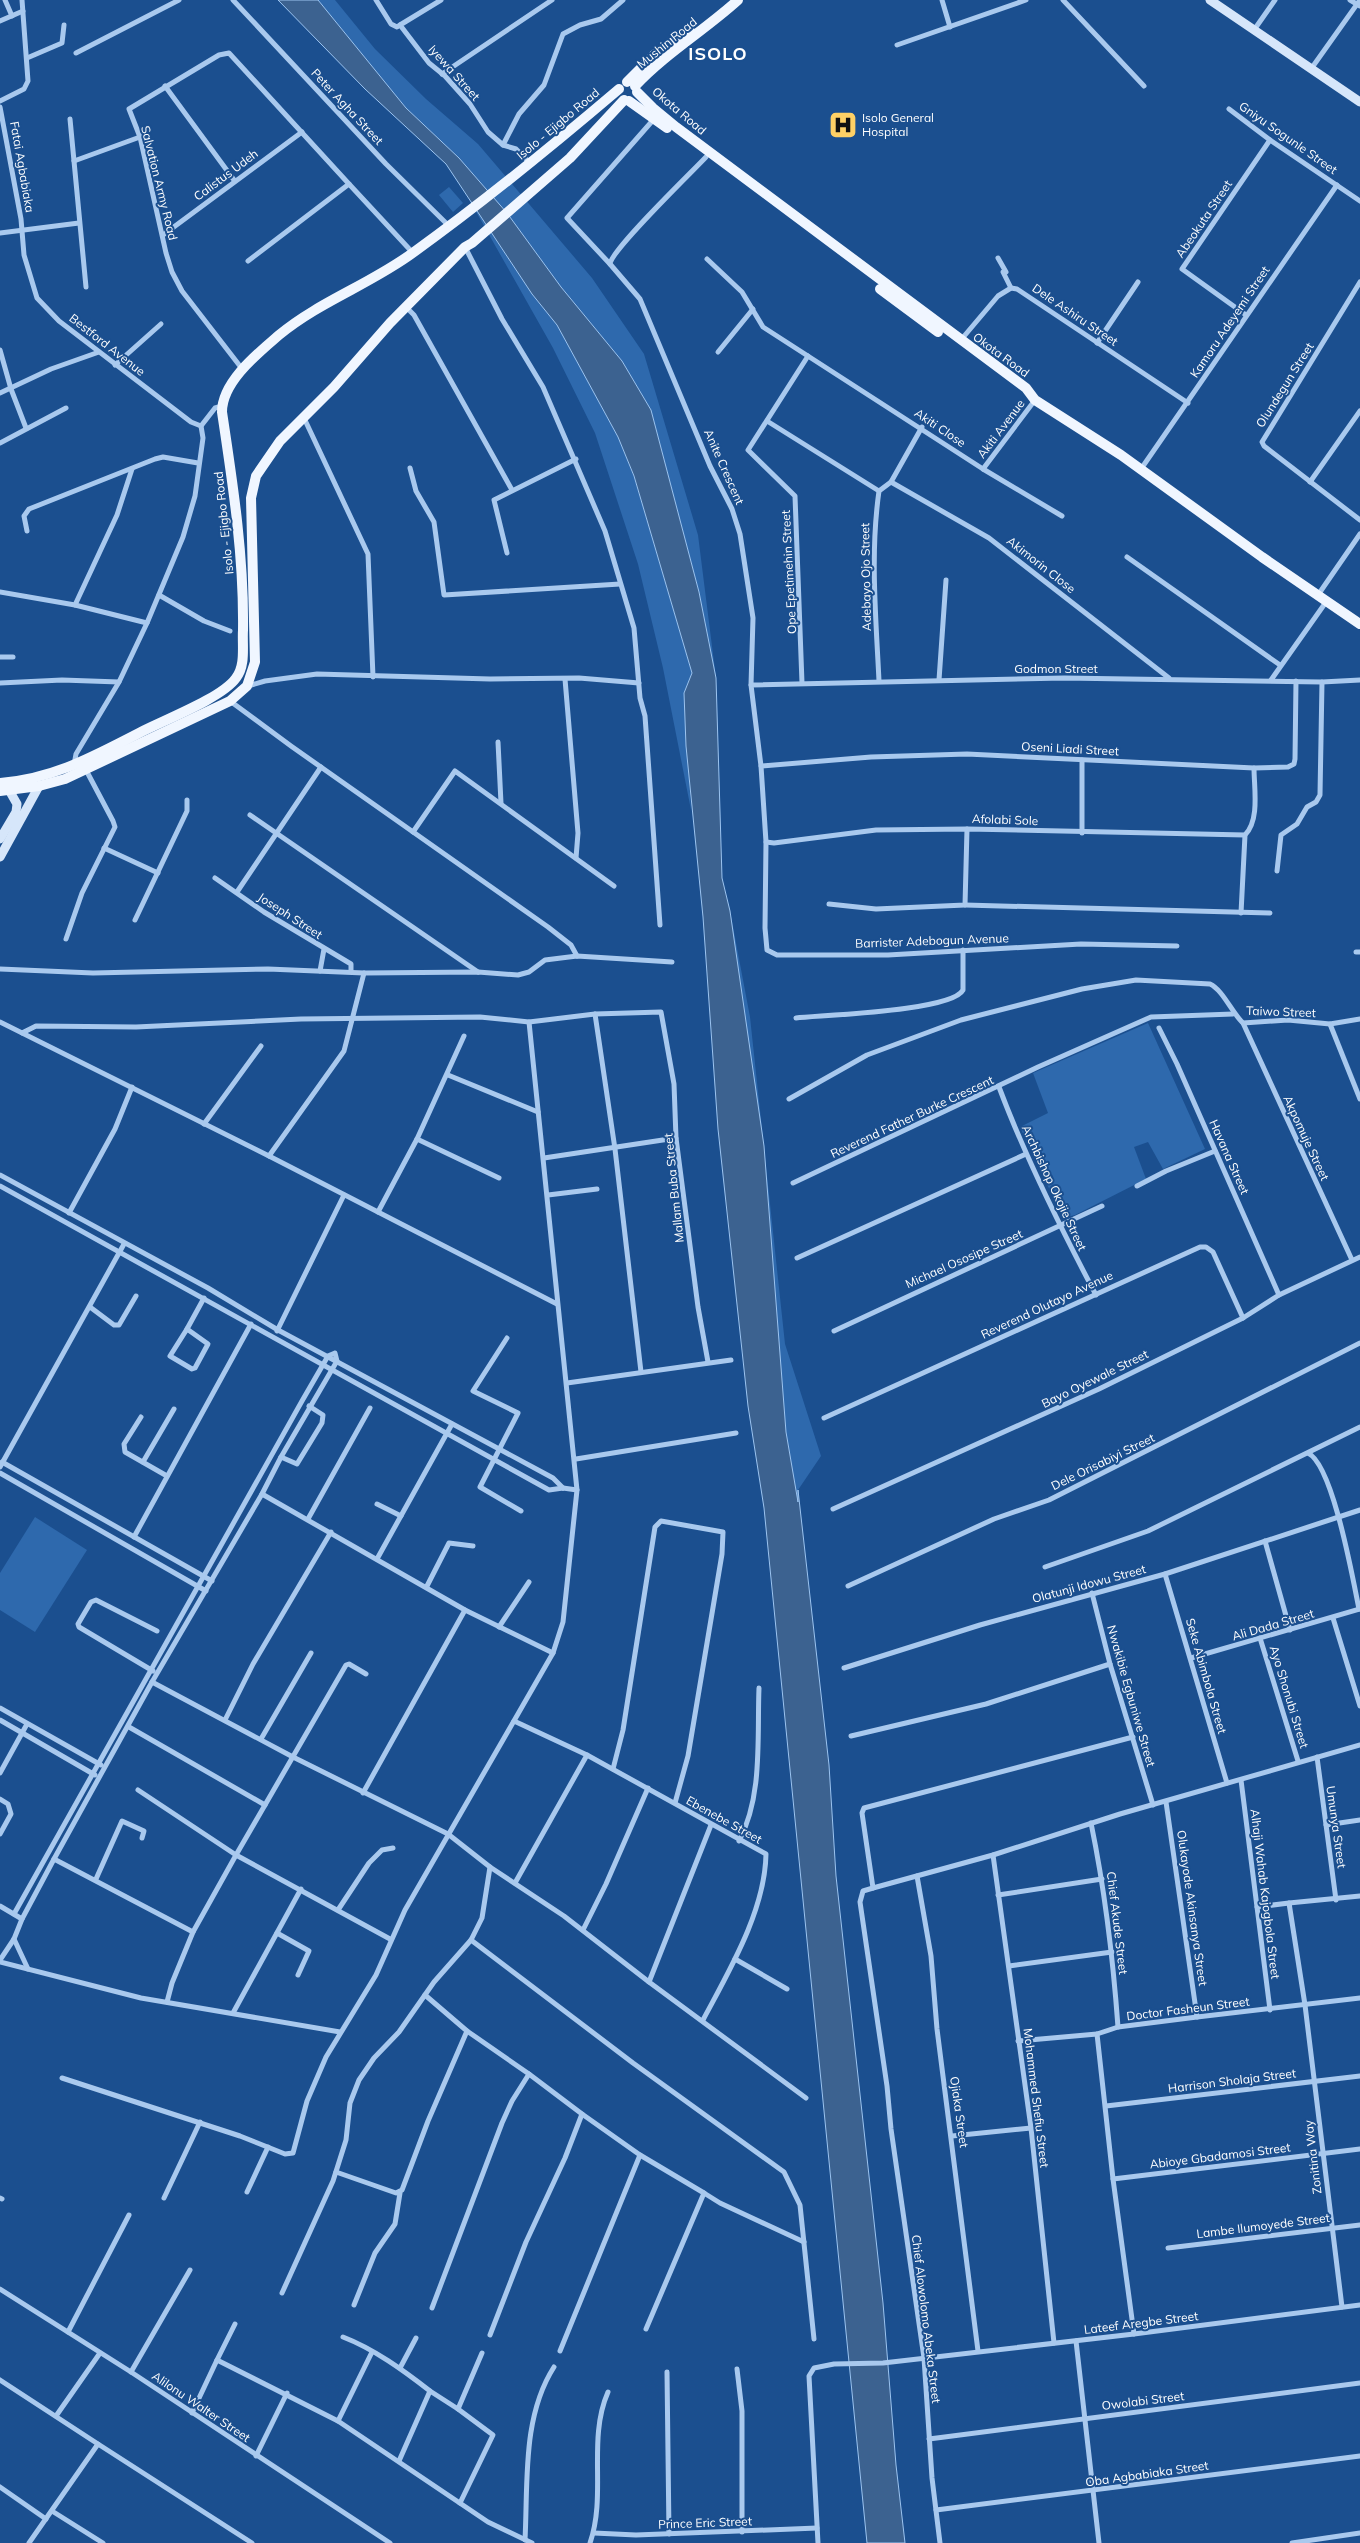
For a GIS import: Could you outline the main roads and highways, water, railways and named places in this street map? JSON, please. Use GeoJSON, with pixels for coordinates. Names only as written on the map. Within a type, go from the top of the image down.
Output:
{"type":"FeatureCollection","features":[{"type":"Feature","properties":{"kind":"main road","name":"Mushin Road"},"geometry":{"type":"LineString","coordinates":[[633,87],[654,56],[729,0]]}},
{"type":"Feature","properties":{"kind":"main road","name":"Mushin Road"},"geometry":{"type":"LineString","coordinates":[[633,87],[660,61],[703,30],[738,0]]}},
{"type":"Feature","properties":{"kind":"main road"},"geometry":{"type":"LineString","coordinates":[[627,101],[636,97],[633,87],[622,85],[619,90],[620,97],[706,157],[1022,394],[1035,400]]}},
{"type":"Feature","properties":{"kind":"main road","name":"Okota Road"},"geometry":{"type":"LineString","coordinates":[[633,87],[653,108],[682,132],[960,341],[1026,388],[1035,400],[1121,455],[1322,599],[1360,624]]}},
{"type":"Feature","properties":{"kind":"main road","name":"Isolo - Ejigbo Road"},"geometry":{"type":"LineString","coordinates":[[0,783],[41,776],[73,766],[224,690],[238,676],[243,657],[241,551],[222,406],[225,394],[244,370],[279,335],[307,314],[413,253],[514,178],[619,90]]}},
{"type":"Feature","properties":{"kind":"main road","name":"Isolo - Ejigbo Road"},"geometry":{"type":"LineString","coordinates":[[5,790],[39,786],[60,781],[86,770],[230,700],[247,686],[255,662],[251,498],[256,476],[262,464],[280,441],[304,418],[406,307],[469,245],[570,158],[627,101]]}},
{"type":"Feature","properties":{"kind":"main road"},"geometry":{"type":"LineString","coordinates":[[235,497],[251,498]]}},
{"type":"Feature","properties":{"kind":"place","name":"Isolo General Hospital"},"geometry":{"type":"Point","coordinates":[843,125]}},
{"type":"Feature","properties":{"kind":"district","name":"ISOLO"},"geometry":{"type":"Point","coordinates":[718,54]}}]}
